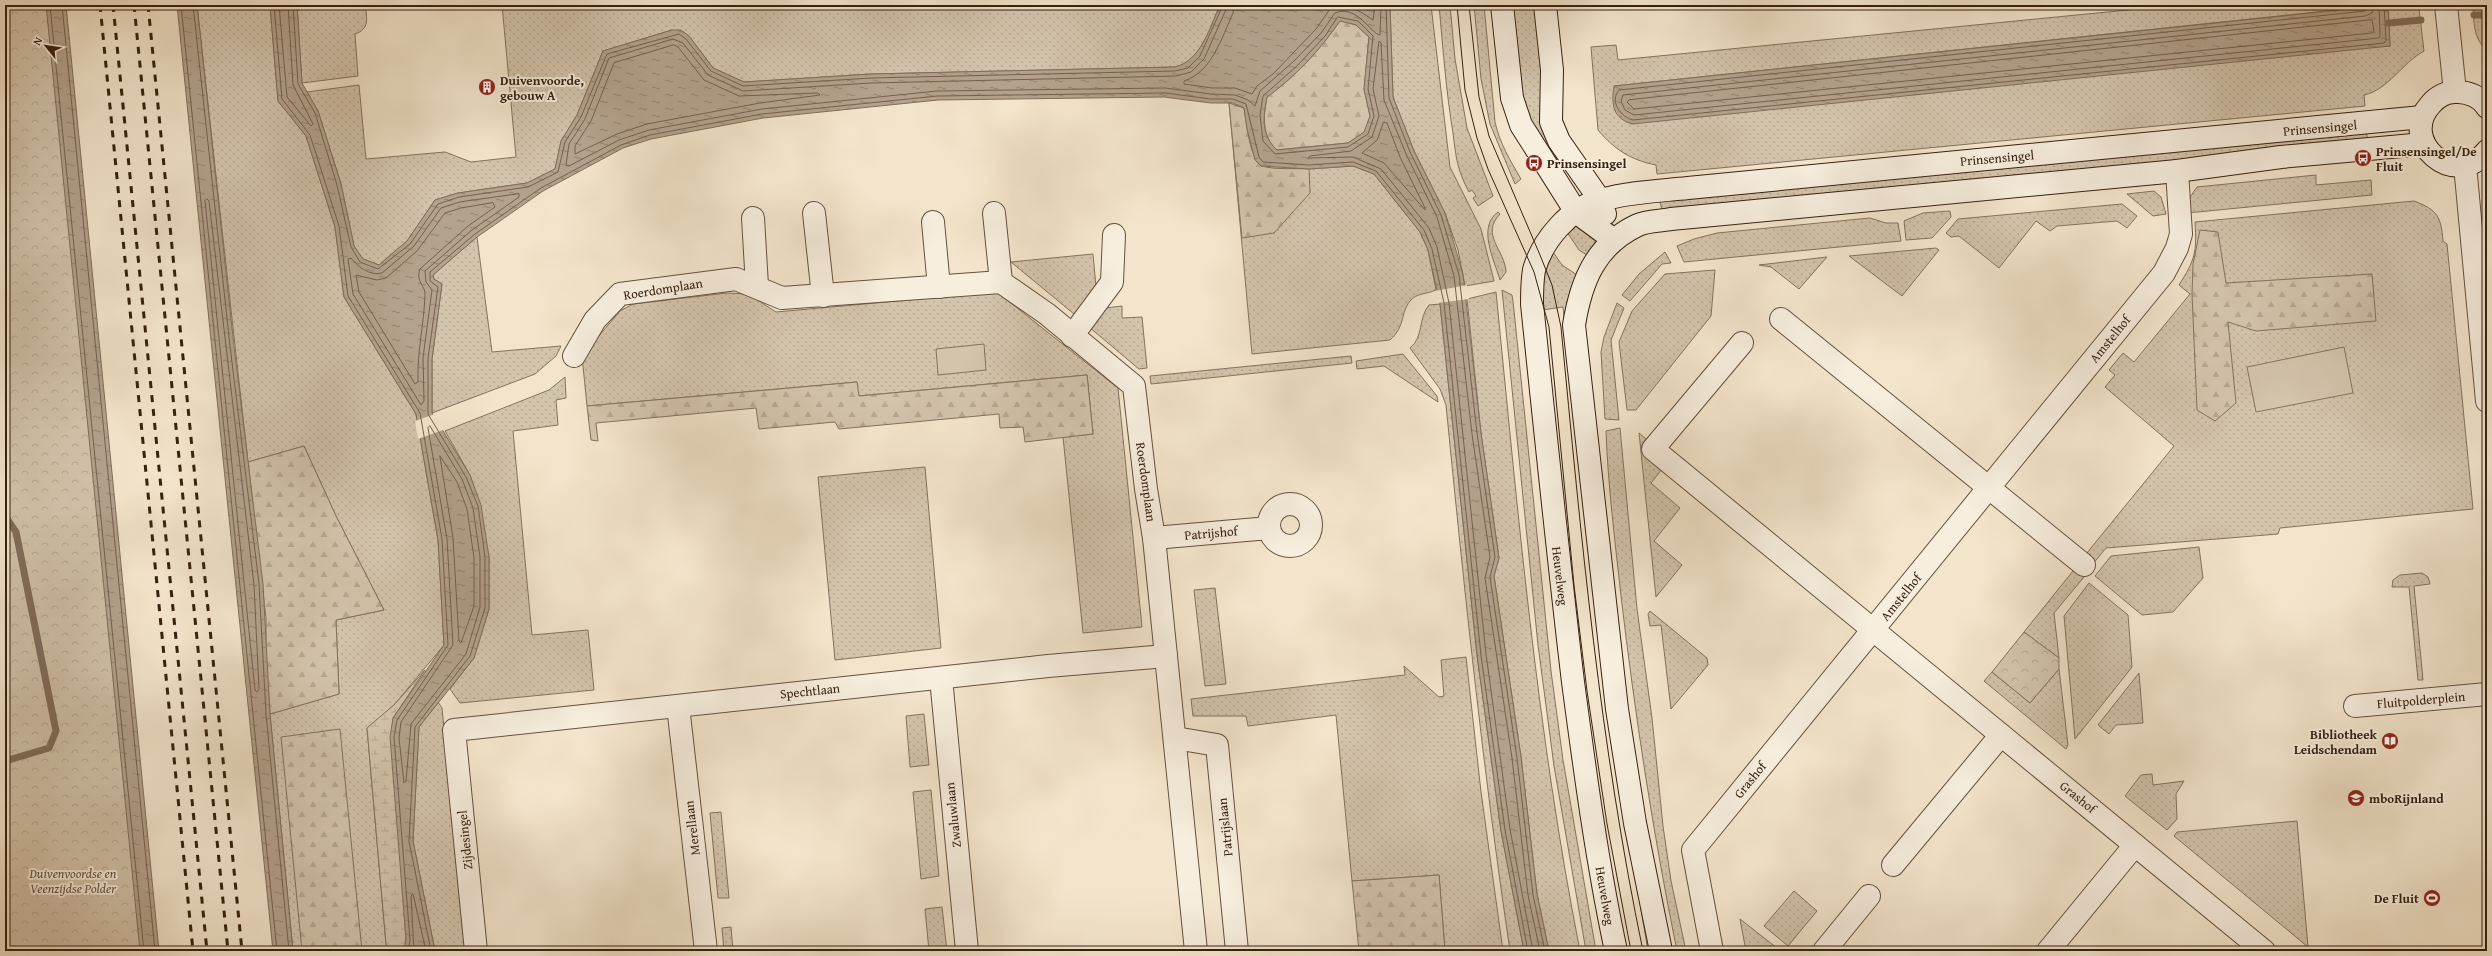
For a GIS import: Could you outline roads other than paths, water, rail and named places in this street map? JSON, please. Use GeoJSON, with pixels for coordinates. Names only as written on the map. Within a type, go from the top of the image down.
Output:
{"type":"FeatureCollection","features":[{"type":"Feature","properties":{"kind":"street"},"geometry":{"type":"LineString","coordinates":[[1502,5],[1512,98],[1521,126],[1576,212],[1614,240]]}},
{"type":"Feature","properties":{"kind":"street"},"geometry":{"type":"LineString","coordinates":[[1545,5],[1552,70],[1551,122],[1571,160],[1600,200],[1614,240]]}},
{"type":"Feature","properties":{"kind":"street"},"geometry":{"type":"LineString","coordinates":[[2446,5],[2455,92]]}},
{"type":"Feature","properties":{"kind":"street"},"geometry":{"type":"LineString","coordinates":[[2487,107],[2477,97],[2466,93],[2455,92],[2434,100],[2422,118],[2420,126],[2424,144],[2430,154],[2440,162],[2452,165],[2465,165],[2475,162],[2487,150]]}},
{"type":"Feature","properties":{"kind":"street","name":"Prinsensingel"},"geometry":{"type":"LineString","coordinates":[[1576,212],[1600,200],[1688,188],[2422,118]]}},
{"type":"Feature","properties":{"kind":"street","name":"Prinsensingel"},"geometry":{"type":"LineString","coordinates":[[1614,240],[1639,225],[1671,218],[2177,171],[2281,157],[2424,144]]}},
{"type":"Feature","properties":{"kind":"street"},"geometry":{"type":"LineString","coordinates":[[2465,165],[2487,401]]}},
{"type":"Feature","properties":{"kind":"street","name":"Amstelhof"},"geometry":{"type":"LineString","coordinates":[[1873,631],[2164,273],[2177,248],[2181,234],[2177,171]]}},
{"type":"Feature","properties":{"kind":"street","name":"Heuvelweg"},"geometry":{"type":"LineString","coordinates":[[1576,212],[1550,238],[1538,258],[1533,278],[1532,304],[1556,545],[1584,769],[1605,899],[1616,951]]}},
{"type":"Feature","properties":{"kind":"street"},"geometry":{"type":"LineString","coordinates":[[814,213],[823,296]]}},
{"type":"Feature","properties":{"kind":"street"},"geometry":{"type":"LineString","coordinates":[[994,213],[1001,282]]}},
{"type":"Feature","properties":{"kind":"street"},"geometry":{"type":"LineString","coordinates":[[753,218],[756,286]]}},
{"type":"Feature","properties":{"kind":"street"},"geometry":{"type":"LineString","coordinates":[[933,222],[940,287]]}},
{"type":"Feature","properties":{"kind":"street"},"geometry":{"type":"LineString","coordinates":[[1072,336],[1112,282],[1114,235]]}},
{"type":"Feature","properties":{"kind":"street"},"geometry":{"type":"LineString","coordinates":[[1614,240],[1586,275],[1578,299],[1574,325],[1617,708],[1635,823],[1661,951]]}},
{"type":"Feature","properties":{"kind":"street","name":"Roerdomplaan"},"geometry":{"type":"LineString","coordinates":[[574,356],[595,320],[620,294],[736,279],[782,298],[1001,282],[1046,314],[1134,386],[1146,489],[1154,538],[1166,656]]}},
{"type":"Feature","properties":{"kind":"street"},"geometry":{"type":"LineString","coordinates":[[1781,319],[2084,565]]}},
{"type":"Feature","properties":{"kind":"street","name":"Grashof"},"geometry":{"type":"LineString","coordinates":[[1742,343],[1653,449],[2264,951]]}},
{"type":"Feature","properties":{"kind":"street","name":"Patrijshof"},"geometry":{"type":"LineString","coordinates":[[1154,538],[1269,528]]}},
{"type":"Feature","properties":{"kind":"street","name":"Grashof"},"geometry":{"type":"LineString","coordinates":[[1712,951],[1693,850],[1873,631]]}},
{"type":"Feature","properties":{"kind":"street"},"geometry":{"type":"LineString","coordinates":[[1166,656],[1196,951]]}},
{"type":"Feature","properties":{"kind":"street","name":"Spechtlaan"},"geometry":{"type":"LineString","coordinates":[[454,730],[941,678],[1166,656]]}},
{"type":"Feature","properties":{"kind":"street","name":"Zwaluwlaan"},"geometry":{"type":"LineString","coordinates":[[941,678],[967,951]]}},
{"type":"Feature","properties":{"kind":"street","name":"Fluitpolderplein"},"geometry":{"type":"LineString","coordinates":[[2355,706],[2487,694]]}},
{"type":"Feature","properties":{"kind":"street","name":"Merellaan"},"geometry":{"type":"LineString","coordinates":[[678,706],[706,951]]}},
{"type":"Feature","properties":{"kind":"street","name":"Zijdesingel"},"geometry":{"type":"LineString","coordinates":[[454,730],[476,951]]}},
{"type":"Feature","properties":{"kind":"street"},"geometry":{"type":"LineString","coordinates":[[1893,865],[2001,735]]}},
{"type":"Feature","properties":{"kind":"street","name":"Patrijslaan"},"geometry":{"type":"LineString","coordinates":[[1175,738],[1217,745],[1237,951]]}},
{"type":"Feature","properties":{"kind":"street"},"geometry":{"type":"LineString","coordinates":[[2048,951],[2135,845]]}},
{"type":"Feature","properties":{"kind":"street"},"geometry":{"type":"LineString","coordinates":[[1824,951],[1869,896]]}},
{"type":"Feature","properties":{"kind":"water"},"geometry":{"type":"Polygon","coordinates":[[[46,5],[66,5],[159,951],[140,951],[46,5]]]}},
{"type":"Feature","properties":{"kind":"water"},"geometry":{"type":"Polygon","coordinates":[[[177,5],[197,5],[234,346],[263,584],[270,714],[293,951],[273,951],[177,5]]]}},
{"type":"Feature","properties":{"kind":"water"},"geometry":{"type":"Polygon","coordinates":[[[270,5],[297,5],[302,83],[318,111],[341,184],[354,246],[363,259],[379,265],[407,241],[435,200],[458,193],[527,183],[555,169],[561,141],[577,115],[603,51],[672,30],[681,30],[689,36],[713,68],[744,82],[871,74],[1175,67],[1184,64],[1198,51],[1204,42],[1220,5],[1390,5],[1393,97],[1414,151],[1445,213],[1463,274],[1481,433],[1499,558],[1494,576],[1521,757],[1537,894],[1549,951],[1524,951],[1501,831],[1477,655],[1440,304],[1428,250],[1420,232],[1374,174],[1353,166],[1309,169],[1261,166],[1255,160],[1247,129],[1244,108],[1233,103],[1211,103],[1164,97],[938,100],[763,118],[651,139],[623,148],[543,191],[477,237],[433,275],[434,279],[442,284],[432,359],[432,413],[470,475],[481,505],[489,557],[489,609],[474,658],[419,727],[413,841],[435,951],[404,951],[406,940],[390,737],[393,718],[444,645],[438,540],[416,414],[344,297],[335,227],[306,136],[278,101],[270,5]],[[1340,21],[1325,42],[1307,62],[1288,81],[1267,97],[1264,126],[1268,138],[1277,150],[1348,143],[1364,132],[1370,116],[1364,89],[1369,37],[1356,25],[1340,21]]]}},
{"type":"Feature","properties":{"kind":"water"},"geometry":{"type":"Polygon","coordinates":[[[2388,5],[2390,46],[1632,124],[1617,114],[1613,105],[1614,86],[2388,5]]]}},
{"type":"Feature","properties":{"kind":"waterway"},"geometry":{"type":"LineString","coordinates":[[2474,15],[2487,15]]}},
{"type":"Feature","properties":{"kind":"waterway"},"geometry":{"type":"LineString","coordinates":[[2389,23],[2421,20]]}},
{"type":"Feature","properties":{"kind":"waterway"},"geometry":{"type":"LineString","coordinates":[[5,516],[16,532],[56,731],[49,748],[5,761]]}},
{"type":"Feature","properties":{"kind":"tram line"},"geometry":{"type":"LineString","coordinates":[[1457,5],[1465,90],[1477,138],[1488,169],[1534,272],[1549,327],[1574,585],[1587,691],[1607,824],[1631,951]]}},
{"type":"Feature","properties":{"kind":"tram line"},"geometry":{"type":"LineString","coordinates":[[1469,5],[1479,97],[1489,136],[1552,285],[1561,327],[1584,562],[1603,718],[1628,874],[1643,951]]}},
{"type":"Feature","properties":{"kind":"railway"},"geometry":{"type":"LineString","coordinates":[[100,5],[193,951]]}},
{"type":"Feature","properties":{"kind":"railway"},"geometry":{"type":"LineString","coordinates":[[113,5],[207,951]]}},
{"type":"Feature","properties":{"kind":"railway"},"geometry":{"type":"LineString","coordinates":[[134,5],[228,951]]}},
{"type":"Feature","properties":{"kind":"railway"},"geometry":{"type":"LineString","coordinates":[[148,5],[242,951]]}},
{"type":"Feature","properties":{"kind":"place","name":"Duivenvoorde, gebouw A"},"geometry":{"type":"Point","coordinates":[487,87]}},
{"type":"Feature","properties":{"kind":"place","name":"Prinsensingel/De Fluit"},"geometry":{"type":"Point","coordinates":[2363,158]}},
{"type":"Feature","properties":{"kind":"place","name":"Prinsensingel"},"geometry":{"type":"Point","coordinates":[1534,163]}},
{"type":"Feature","properties":{"kind":"place","name":"Bibliotheek Leidschendam"},"geometry":{"type":"Point","coordinates":[2390,741]}},
{"type":"Feature","properties":{"kind":"place","name":"mboRijnland"},"geometry":{"type":"Point","coordinates":[2356,798]}},
{"type":"Feature","properties":{"kind":"place","name":"De Fluit"},"geometry":{"type":"Point","coordinates":[2432,898]}},
{"type":"Feature","properties":{"kind":"park label","name":"Duivenvoordse en Veenzijdse Polder"},"geometry":{"type":"Point","coordinates":[73,880]}}]}
